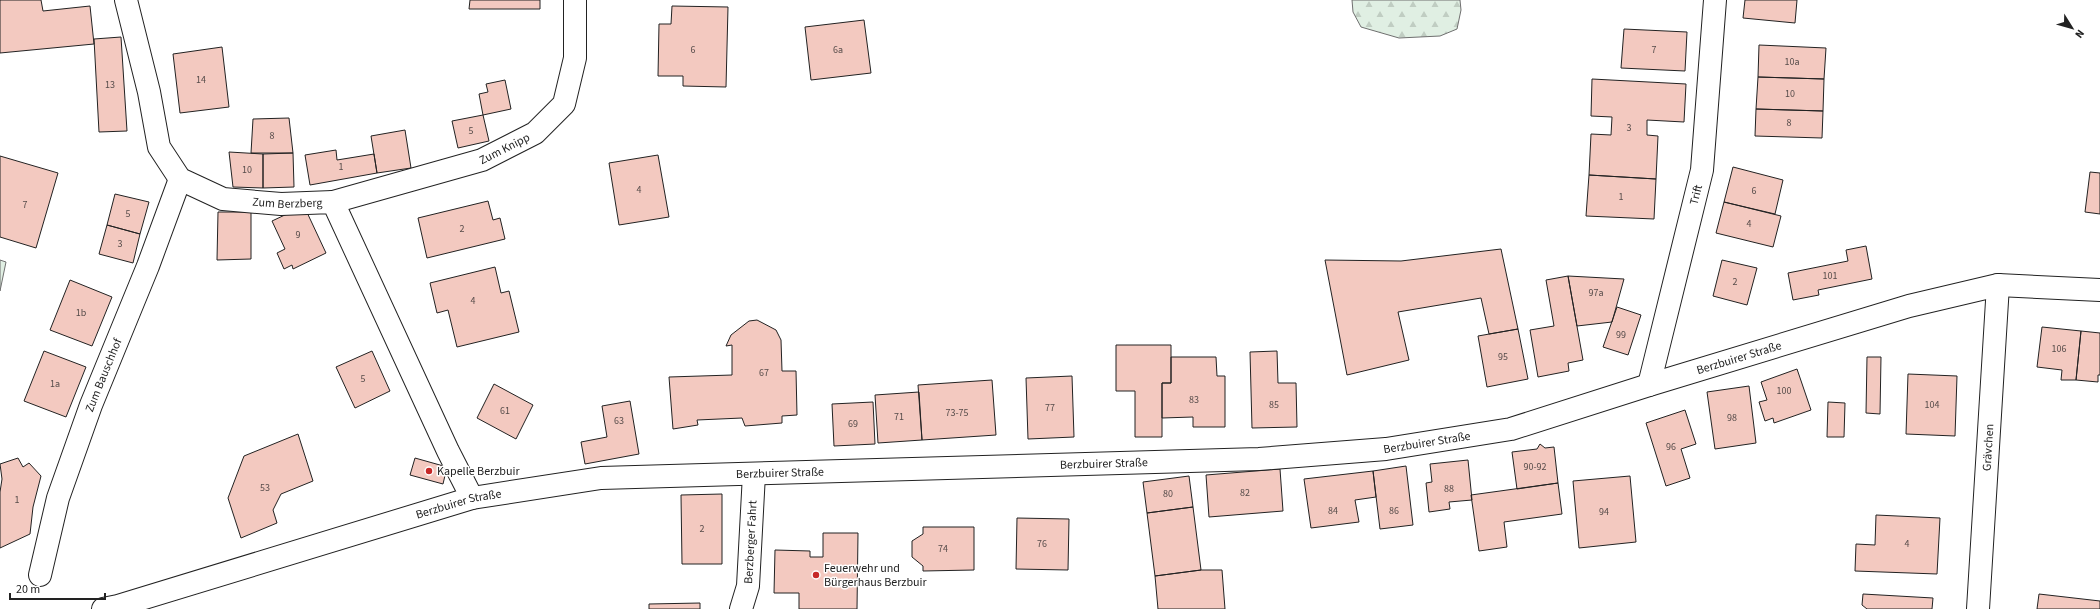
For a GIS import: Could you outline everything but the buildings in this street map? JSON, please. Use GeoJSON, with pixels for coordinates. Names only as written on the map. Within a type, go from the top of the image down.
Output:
{"type":"FeatureCollection","features":[{"type":"Feature","properties":{"kind":"street"},"geometry":{"type":"LineString","coordinates":[[126,0],[149,92],[159,147],[180,179]]}},
{"type":"Feature","properties":{"kind":"street","name":"Zum Knipp"},"geometry":{"type":"LineString","coordinates":[[333,202],[482,160],[535,133],[564,104],[575,58],[575,0]]}},
{"type":"Feature","properties":{"kind":"street","name":"Trift"},"geometry":{"type":"LineString","coordinates":[[1650,385],[1702,170],[1715,0]]}},
{"type":"Feature","properties":{"kind":"street","name":"Zum Berzberg"},"geometry":{"type":"LineString","coordinates":[[180,179],[223,199],[281,204],[333,202],[448,451],[472,498]]}},
{"type":"Feature","properties":{"kind":"street","name":"Zum Bauschhof"},"geometry":{"type":"LineString","coordinates":[[40,574],[58,498],[91,405],[148,266],[180,179]]}},
{"type":"Feature","properties":{"kind":"street","name":"Berzbuirer Straße"},"geometry":{"type":"LineString","coordinates":[[103,609],[118,606],[472,498],[601,478],[1259,459],[1386,448],[1511,429],[1909,306],[1998,285],[2100,290]]}},
{"type":"Feature","properties":{"kind":"street","name":"Grävchen"},"geometry":{"type":"LineString","coordinates":[[1978,609],[1998,285]]}},
{"type":"Feature","properties":{"kind":"street","name":"Berzberger Fahrt"},"geometry":{"type":"LineString","coordinates":[[741,609],[748,586],[754,474]]}},
{"type":"Feature","properties":{"kind":"green space"},"geometry":{"type":"Polygon","coordinates":[[[1352,0],[1460,0],[1461,10],[1457,29],[1440,36],[1399,38],[1361,27],[1353,12],[1352,0]]]}},
{"type":"Feature","properties":{"kind":"green space"},"geometry":{"type":"Polygon","coordinates":[[[0,260],[6,262],[0,291],[0,260]]]}},
{"type":"Feature","properties":{"kind":"place","name":"Kapelle Berzbuir"},"geometry":{"type":"Point","coordinates":[429,471]}},
{"type":"Feature","properties":{"kind":"place","name":"Feuerwehr und Bürgerhaus Berzbuir"},"geometry":{"type":"Point","coordinates":[816,575]}}]}
